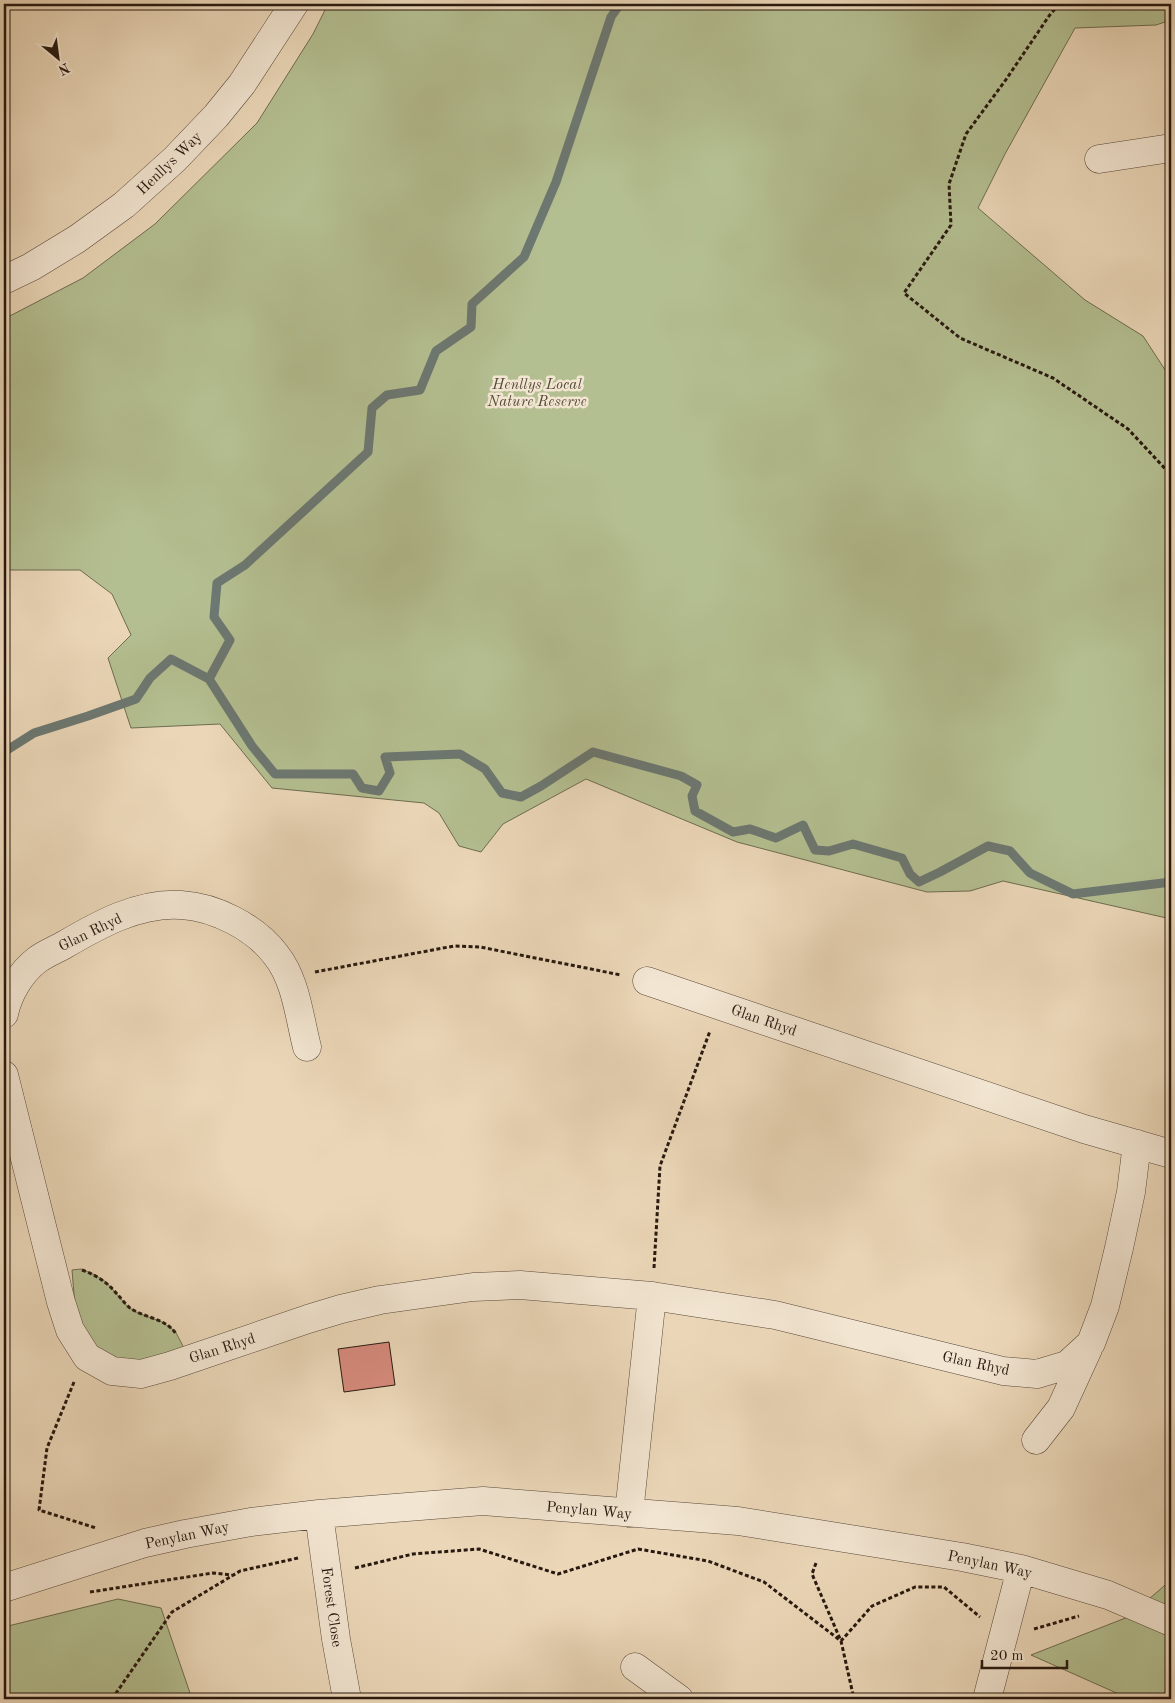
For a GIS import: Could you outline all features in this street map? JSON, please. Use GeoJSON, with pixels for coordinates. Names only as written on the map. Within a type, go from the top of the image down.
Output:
{"type":"FeatureCollection","features":[{"type":"Feature","properties":{"kind":"street","name":"Henllys Way"},"geometry":{"type":"LineString","coordinates":[[4,280],[31,267],[76,239],[124,205],[175,159],[216,116],[242,84],[294,4]]}},
{"type":"Feature","properties":{"kind":"street"},"geometry":{"type":"LineString","coordinates":[[1099,159],[1171,148]]}},
{"type":"Feature","properties":{"kind":"street","name":"Glan Rhyd"},"geometry":{"type":"LineString","coordinates":[[4,1014],[6,1005],[18,980],[37,960],[86,932],[121,916],[152,908],[179,905],[209,909],[233,920],[256,936],[276,954],[290,977],[306,1048]]}},
{"type":"Feature","properties":{"kind":"street","name":"Glan Rhyd"},"geometry":{"type":"LineString","coordinates":[[647,981],[1066,1123],[1171,1154]]}},
{"type":"Feature","properties":{"kind":"street","name":"Glan Rhyd"},"geometry":{"type":"LineString","coordinates":[[4,1075],[53,1273],[70,1330],[87,1357],[112,1371],[141,1374],[341,1309],[380,1300],[473,1286],[520,1286],[652,1296],[783,1317],[1003,1371],[1037,1374],[1067,1365],[1091,1343],[1105,1306],[1119,1248],[1131,1192],[1137,1144]]}},
{"type":"Feature","properties":{"kind":"street"},"geometry":{"type":"LineString","coordinates":[[629,1513],[652,1296]]}},
{"type":"Feature","properties":{"kind":"street"},"geometry":{"type":"LineString","coordinates":[[1036,1440],[1061,1408],[1091,1343]]}},
{"type":"Feature","properties":{"kind":"street","name":"Penylan Way"},"geometry":{"type":"LineString","coordinates":[[4,1588],[145,1543],[184,1534],[318,1514],[483,1501],[738,1521],[962,1557],[1021,1569],[1108,1594],[1171,1622]]}},
{"type":"Feature","properties":{"kind":"street","name":"Forest Close"},"geometry":{"type":"LineString","coordinates":[[318,1514],[336,1639],[347,1699]]}},
{"type":"Feature","properties":{"kind":"street"},"geometry":{"type":"LineString","coordinates":[[987,1699],[1021,1569]]}},
{"type":"Feature","properties":{"kind":"street"},"geometry":{"type":"LineString","coordinates":[[635,1668],[670,1697]]}},
{"type":"Feature","properties":{"kind":"path"},"geometry":{"type":"LineString","coordinates":[[1059,4],[966,134],[949,184],[951,225],[904,293],[960,338],[1053,378],[1128,429],[1171,474]]}},
{"type":"Feature","properties":{"kind":"path"},"geometry":{"type":"LineString","coordinates":[[290,977],[454,946],[480,947],[647,981]]}},
{"type":"Feature","properties":{"kind":"path"},"geometry":{"type":"LineString","coordinates":[[652,1296],[660,1166],[719,1004]]}},
{"type":"Feature","properties":{"kind":"path"},"geometry":{"type":"LineString","coordinates":[[53,1273],[81,1269],[95,1275],[106,1282],[128,1307],[162,1322],[175,1331],[190,1359]]}},
{"type":"Feature","properties":{"kind":"path"},"geometry":{"type":"LineString","coordinates":[[87,1357],[79,1368],[47,1448],[39,1510],[101,1529]]}},
{"type":"Feature","properties":{"kind":"path"},"geometry":{"type":"LineString","coordinates":[[112,1699],[172,1612],[240,1571],[306,1556],[327,1573],[413,1554],[479,1549],[558,1574],[638,1550],[708,1561],[764,1582],[841,1641]]}},
{"type":"Feature","properties":{"kind":"path"},"geometry":{"type":"LineString","coordinates":[[818,1557],[812,1574],[841,1641],[854,1699]]}},
{"type":"Feature","properties":{"kind":"path"},"geometry":{"type":"LineString","coordinates":[[83,1593],[213,1573],[233,1575]]}},
{"type":"Feature","properties":{"kind":"path"},"geometry":{"type":"LineString","coordinates":[[841,1641],[872,1606],[915,1587],[944,1587],[1003,1638],[1094,1611],[1108,1594]]}},
{"type":"Feature","properties":{"kind":"green space","name":"Henllys Local Nature Reserve"},"geometry":{"type":"Polygon","coordinates":[[[328,4],[1171,4],[1171,20],[1156,25],[1075,28],[1005,154],[978,208],[1085,300],[1143,336],[1171,379],[1171,919],[1003,881],[970,891],[927,892],[737,842],[586,779],[503,824],[481,852],[459,846],[439,813],[424,803],[272,788],[220,724],[131,728],[108,658],[131,635],[112,594],[80,570],[4,570],[4,319],[83,278],[155,224],[257,123],[313,34],[328,4]]]}},
{"type":"Feature","properties":{"kind":"green space"},"geometry":{"type":"Polygon","coordinates":[[[81,1269],[106,1282],[128,1307],[162,1322],[175,1331],[184,1348],[149,1364],[117,1362],[86,1341],[75,1306],[72,1270],[81,1269]]]}},
{"type":"Feature","properties":{"kind":"green space"},"geometry":{"type":"Polygon","coordinates":[[[1171,1580],[1171,1699],[1130,1699],[1031,1655],[1128,1617],[1171,1580]]]}},
{"type":"Feature","properties":{"kind":"green space"},"geometry":{"type":"Polygon","coordinates":[[[118,1599],[161,1608],[192,1699],[4,1699],[4,1627],[118,1599]]]}},
{"type":"Feature","properties":{"kind":"building"},"geometry":{"type":"Polygon","coordinates":[[[389,1342],[395,1385],[344,1392],[338,1349],[389,1342]]]}},
{"type":"Feature","properties":{"kind":"waterway"},"geometry":{"type":"LineString","coordinates":[[4,752],[34,733],[136,699],[150,678],[171,659],[209,679],[230,640],[214,617],[217,583],[245,565],[368,452],[372,408],[387,395],[420,390],[436,351],[471,327],[472,304],[524,257],[556,182],[611,17],[620,4]]}},
{"type":"Feature","properties":{"kind":"waterway"},"geometry":{"type":"LineString","coordinates":[[209,679],[252,746],[275,774],[353,774],[362,788],[379,791],[390,773],[385,757],[460,754],[485,769],[502,793],[521,797],[593,752],[681,776],[697,785],[692,796],[695,811],[733,832],[750,829],[776,838],[803,825],[815,850],[829,851],[853,844],[902,858],[910,874],[919,882],[988,846],[1010,851],[1030,873],[1073,894],[1171,882]]}}]}
